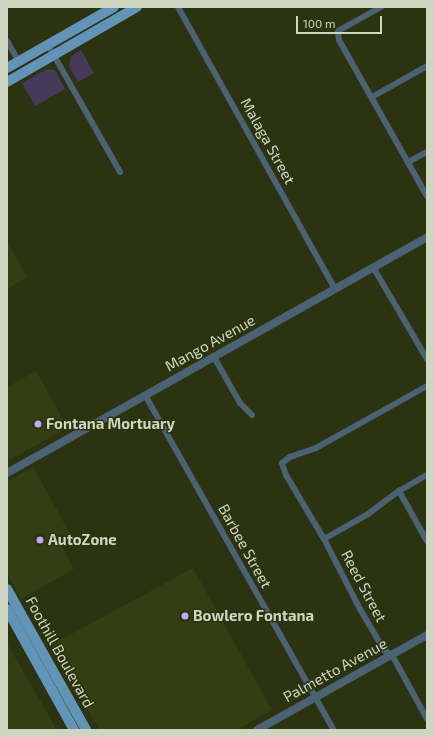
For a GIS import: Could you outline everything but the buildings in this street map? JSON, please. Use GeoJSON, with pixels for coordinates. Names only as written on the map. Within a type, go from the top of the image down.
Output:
{"type":"FeatureCollection","features":[{"type":"Feature","properties":{"kind":"main road"},"geometry":{"type":"LineString","coordinates":[[7,68],[114,7]]}},
{"type":"Feature","properties":{"kind":"main road"},"geometry":{"type":"LineString","coordinates":[[7,82],[137,7]]}},
{"type":"Feature","properties":{"kind":"main road","name":"Foothill Boulevard"},"geometry":{"type":"LineString","coordinates":[[7,589],[74,730]]}},
{"type":"Feature","properties":{"kind":"main road","name":"Foothill Boulevard"},"geometry":{"type":"LineString","coordinates":[[8,610],[29,638],[86,730]]}},
{"type":"Feature","properties":{"kind":"street","name":"Malaga Street"},"geometry":{"type":"LineString","coordinates":[[178,7],[335,289]]}},
{"type":"Feature","properties":{"kind":"street"},"geometry":{"type":"LineString","coordinates":[[381,7],[338,31],[339,40],[427,196]]}},
{"type":"Feature","properties":{"kind":"street"},"geometry":{"type":"LineString","coordinates":[[7,41],[19,62]]}},
{"type":"Feature","properties":{"kind":"street"},"geometry":{"type":"LineString","coordinates":[[48,45],[120,172]]}},
{"type":"Feature","properties":{"kind":"street"},"geometry":{"type":"LineString","coordinates":[[372,97],[427,66]]}},
{"type":"Feature","properties":{"kind":"street"},"geometry":{"type":"LineString","coordinates":[[408,162],[427,152]]}},
{"type":"Feature","properties":{"kind":"street","name":"Mango Avenue"},"geometry":{"type":"LineString","coordinates":[[7,473],[427,237]]}},
{"type":"Feature","properties":{"kind":"street"},"geometry":{"type":"LineString","coordinates":[[373,267],[427,359]]}},
{"type":"Feature","properties":{"kind":"street"},"geometry":{"type":"LineString","coordinates":[[214,357],[240,403],[252,415]]}},
{"type":"Feature","properties":{"kind":"street","name":"Reed Street"},"geometry":{"type":"LineString","coordinates":[[427,386],[316,448],[290,457],[282,463],[286,475],[324,539],[384,650],[392,655],[427,719]]}},
{"type":"Feature","properties":{"kind":"street","name":"Barbee Street"},"geometry":{"type":"LineString","coordinates":[[145,395],[334,730]]}},
{"type":"Feature","properties":{"kind":"street"},"geometry":{"type":"LineString","coordinates":[[324,539],[373,511],[399,491],[427,475]]}},
{"type":"Feature","properties":{"kind":"street"},"geometry":{"type":"LineString","coordinates":[[399,491],[427,542]]}},
{"type":"Feature","properties":{"kind":"street","name":"Palmetto Avenue"},"geometry":{"type":"LineString","coordinates":[[257,730],[427,635]]}},
{"type":"Feature","properties":{"kind":"shaded area"},"geometry":{"type":"Polygon","coordinates":[[[81,50],[94,73],[78,82],[69,67],[71,56],[81,50]]]}},
{"type":"Feature","properties":{"kind":"shaded area"},"geometry":{"type":"Polygon","coordinates":[[[47,69],[55,70],[65,89],[35,106],[22,83],[47,69]]]}},
{"type":"Feature","properties":{"kind":"shaded area"},"geometry":{"type":"Polygon","coordinates":[[[7,241],[27,277],[7,289],[7,241]]]}},
{"type":"Feature","properties":{"kind":"shaded area"},"geometry":{"type":"Polygon","coordinates":[[[36,371],[68,428],[7,461],[7,387],[36,371]]]}},
{"type":"Feature","properties":{"kind":"shaded area"},"geometry":{"type":"Polygon","coordinates":[[[33,467],[72,537],[61,544],[74,569],[21,599],[7,573],[7,482],[33,467]]]}},
{"type":"Feature","properties":{"kind":"shaded area"},"geometry":{"type":"Polygon","coordinates":[[[193,568],[272,710],[236,730],[99,730],[51,645],[193,568]]]}},
{"type":"Feature","properties":{"kind":"shaded area"},"geometry":{"type":"Polygon","coordinates":[[[7,643],[57,730],[7,730],[7,643]]]}},
{"type":"Feature","properties":{"kind":"place","name":"Fontana Mortuary"},"geometry":{"type":"Point","coordinates":[38,424]}},
{"type":"Feature","properties":{"kind":"place","name":"AutoZone"},"geometry":{"type":"Point","coordinates":[40,540]}},
{"type":"Feature","properties":{"kind":"place","name":"Bowlero Fontana"},"geometry":{"type":"Point","coordinates":[185,616]}}]}
